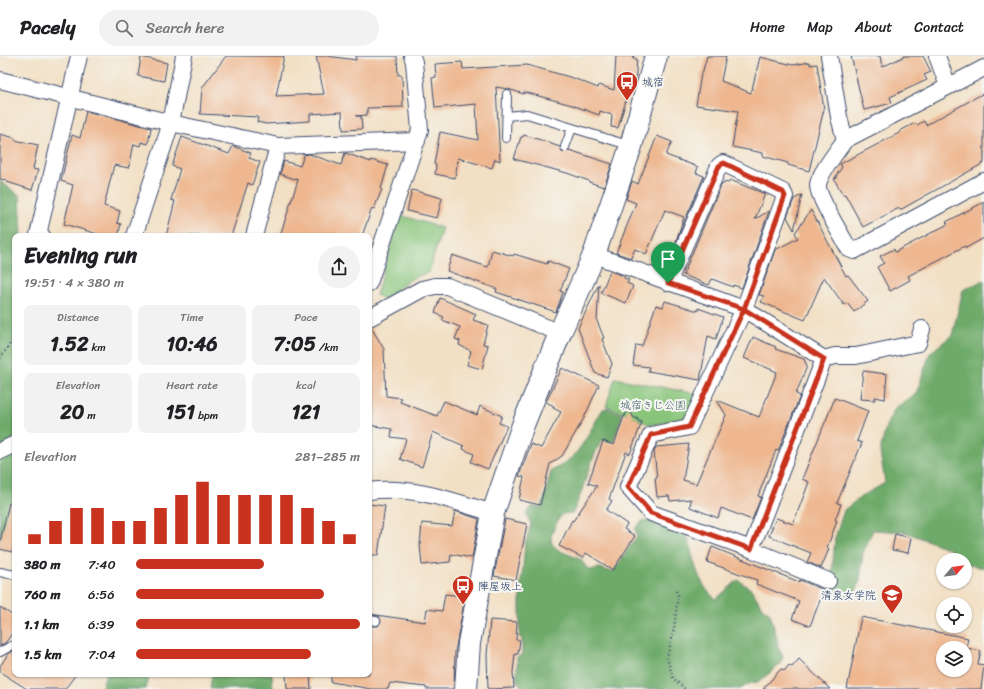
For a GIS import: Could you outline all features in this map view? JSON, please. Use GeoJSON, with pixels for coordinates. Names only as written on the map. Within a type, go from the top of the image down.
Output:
{"type":"FeatureCollection","features":[{"type":"Feature","properties":{"kind":"street"},"geometry":{"type":"LineString","coordinates":[[38,233],[79,56]]}},
{"type":"Feature","properties":{"kind":"street"},"geometry":{"type":"LineString","coordinates":[[135,233],[171,123],[184,56]]}},
{"type":"Feature","properties":{"kind":"street"},"geometry":{"type":"LineString","coordinates":[[372,274],[420,130],[414,62],[412,56]]}},
{"type":"Feature","properties":{"kind":"street"},"geometry":{"type":"LineString","coordinates":[[466,689],[469,643],[493,513],[523,424],[594,255],[631,146],[656,56]]}},
{"type":"Feature","properties":{"kind":"street"},"geometry":{"type":"LineString","coordinates":[[829,56],[839,117],[845,140]]}},
{"type":"Feature","properties":{"kind":"street"},"geometry":{"type":"LineString","coordinates":[[937,56],[948,86]]}},
{"type":"Feature","properties":{"kind":"street"},"geometry":{"type":"LineString","coordinates":[[984,68],[845,140],[821,175],[818,185],[820,196],[849,249],[854,251],[984,181]]}},
{"type":"Feature","properties":{"kind":"street"},"geometry":{"type":"LineString","coordinates":[[0,80],[171,123],[278,146],[417,141]]}},
{"type":"Feature","properties":{"kind":"street"},"geometry":{"type":"LineString","coordinates":[[255,233],[278,146]]}},
{"type":"Feature","properties":{"kind":"street"},"geometry":{"type":"LineString","coordinates":[[668,283],[719,166],[724,163],[783,192],[785,196],[744,309],[689,427],[651,435],[628,487],[651,513],[751,549],[828,581]]}},
{"type":"Feature","properties":{"kind":"street"},"geometry":{"type":"LineString","coordinates":[[594,255],[668,283],[744,309],[824,359],[835,356],[856,356],[918,343],[922,329]]}},
{"type":"Feature","properties":{"kind":"street"},"geometry":{"type":"LineString","coordinates":[[372,316],[422,289],[435,286],[447,286],[560,333]]}},
{"type":"Feature","properties":{"kind":"street"},"geometry":{"type":"LineString","coordinates":[[751,549],[824,359]]}},
{"type":"Feature","properties":{"kind":"street"},"geometry":{"type":"LineString","coordinates":[[0,450],[12,445]]}},
{"type":"Feature","properties":{"kind":"street"},"geometry":{"type":"LineString","coordinates":[[372,491],[383,489],[433,494],[493,513]]}},
{"type":"Feature","properties":{"kind":"lane"},"geometry":{"type":"LineString","coordinates":[[506,94],[506,138]]}},
{"type":"Feature","properties":{"kind":"lane"},"geometry":{"type":"LineString","coordinates":[[507,116],[527,114],[631,146]]}},
{"type":"Feature","properties":{"kind":"lane"},"geometry":{"type":"LineString","coordinates":[[565,147],[572,128]]}},
{"type":"Feature","properties":{"kind":"lane"},"geometry":{"type":"LineString","coordinates":[[0,572],[12,574]]}},
{"type":"Feature","properties":{"kind":"lane"},"geometry":{"type":"LineString","coordinates":[[0,652],[11,646]]}},
{"type":"Feature","properties":{"kind":"path"},"geometry":{"type":"LineString","coordinates":[[0,358],[12,341]]}},
{"type":"Feature","properties":{"kind":"path"},"geometry":{"type":"LineString","coordinates":[[676,591],[678,596],[674,629],[667,658],[673,678],[685,689]]}},
{"type":"Feature","properties":{"kind":"green space"},"geometry":{"type":"Polygon","coordinates":[[[0,181],[20,196],[22,233],[12,233],[12,538],[0,537],[0,181]]]}},
{"type":"Feature","properties":{"kind":"green space"},"geometry":{"type":"Polygon","coordinates":[[[400,215],[442,228],[429,272],[411,279],[384,299],[376,295],[400,215]]]}},
{"type":"Feature","properties":{"kind":"green space"},"geometry":{"type":"Polygon","coordinates":[[[984,280],[984,568],[972,565],[972,553],[950,553],[950,549],[905,532],[873,530],[863,553],[860,581],[854,596],[839,597],[830,595],[835,538],[844,510],[862,496],[885,483],[880,452],[886,426],[895,408],[916,394],[930,353],[952,335],[963,290],[984,280]]]}},
{"type":"Feature","properties":{"kind":"green space","name":"城宿きじ公園"},"geometry":{"type":"Polygon","coordinates":[[[615,378],[697,394],[689,413],[683,419],[651,425],[606,406],[615,378]]]}},
{"type":"Feature","properties":{"kind":"green space"},"geometry":{"type":"Polygon","coordinates":[[[607,408],[621,414],[622,416],[613,442],[602,440],[597,448],[573,513],[562,514],[552,533],[552,543],[564,553],[580,559],[590,570],[599,568],[613,572],[637,536],[635,528],[642,521],[647,520],[687,535],[700,578],[704,586],[716,599],[738,580],[752,590],[762,607],[770,613],[778,647],[783,657],[781,664],[758,682],[751,683],[740,689],[523,689],[517,680],[517,657],[522,656],[522,638],[519,637],[520,586],[525,544],[531,524],[526,514],[532,507],[542,507],[551,471],[571,458],[587,438],[603,409],[607,408]]]}},
{"type":"Feature","properties":{"kind":"green space"},"geometry":{"type":"Polygon","coordinates":[[[105,677],[149,677],[146,689],[101,689],[105,677]]]}},
{"type":"Feature","properties":{"kind":"green space"},"geometry":{"type":"Polygon","coordinates":[[[212,677],[272,677],[273,689],[210,689],[212,677]]]}},
{"type":"Feature","properties":{"kind":"building"},"geometry":{"type":"Polygon","coordinates":[[[226,56],[284,56],[276,96],[324,94],[316,56],[356,60],[356,56],[397,56],[398,75],[402,75],[403,107],[367,108],[367,115],[356,116],[361,116],[362,129],[343,130],[342,112],[310,114],[310,121],[266,124],[257,122],[258,117],[200,114],[202,88],[226,56]]]}},
{"type":"Feature","properties":{"kind":"building"},"geometry":{"type":"Polygon","coordinates":[[[616,56],[634,56],[633,59],[637,59],[635,85],[631,83],[618,128],[611,127],[612,115],[600,111],[599,115],[572,105],[524,92],[524,94],[496,87],[500,161],[495,159],[492,168],[458,158],[455,178],[435,174],[436,165],[434,164],[440,132],[478,140],[476,104],[435,108],[432,78],[436,77],[435,64],[462,62],[463,69],[527,65],[573,78],[598,88],[599,85],[614,90],[616,56]]]}},
{"type":"Feature","properties":{"kind":"building"},"geometry":{"type":"Polygon","coordinates":[[[707,56],[726,56],[721,81],[751,93],[760,57],[793,65],[810,62],[810,65],[817,64],[824,109],[809,171],[763,156],[763,153],[732,147],[738,111],[696,105],[701,74],[707,56]]]}},
{"type":"Feature","properties":{"kind":"building"},"geometry":{"type":"Polygon","coordinates":[[[851,56],[880,56],[882,67],[905,56],[923,56],[931,72],[924,75],[927,80],[890,97],[892,103],[864,110],[851,56]]]}},
{"type":"Feature","properties":{"kind":"building"},"geometry":{"type":"Polygon","coordinates":[[[141,57],[167,63],[164,81],[138,76],[141,57]]]}},
{"type":"Feature","properties":{"kind":"building"},"geometry":{"type":"Polygon","coordinates":[[[984,93],[984,163],[900,210],[899,208],[863,227],[845,194],[843,195],[834,179],[837,178],[835,178],[842,167],[840,164],[915,123],[917,125],[924,121],[926,125],[984,93]]]}},
{"type":"Feature","properties":{"kind":"building"},"geometry":{"type":"Polygon","coordinates":[[[86,111],[151,128],[148,144],[141,142],[140,146],[134,144],[129,168],[114,165],[104,206],[120,211],[117,223],[121,224],[119,233],[94,233],[64,224],[73,185],[61,181],[72,135],[80,138],[86,111]]]}},
{"type":"Feature","properties":{"kind":"building"},"geometry":{"type":"Polygon","coordinates":[[[0,134],[15,138],[15,140],[38,145],[33,169],[38,170],[32,190],[7,182],[7,180],[0,179],[0,134]]]}},
{"type":"Feature","properties":{"kind":"building"},"geometry":{"type":"Polygon","coordinates":[[[524,135],[551,143],[560,147],[563,152],[569,150],[612,164],[604,187],[567,173],[514,159],[521,137],[524,135]]]}},
{"type":"Feature","properties":{"kind":"building"},"geometry":{"type":"Polygon","coordinates":[[[657,136],[672,142],[666,155],[698,167],[696,173],[704,176],[676,241],[684,217],[665,210],[646,254],[635,249],[631,258],[616,253],[636,203],[626,199],[632,181],[638,184],[657,136]]]}},
{"type":"Feature","properties":{"kind":"building"},"geometry":{"type":"Polygon","coordinates":[[[182,137],[229,154],[233,146],[251,153],[249,158],[260,162],[252,185],[248,183],[232,233],[167,233],[175,201],[171,200],[180,169],[172,166],[182,137]]]}},
{"type":"Feature","properties":{"kind":"building"},"geometry":{"type":"Polygon","coordinates":[[[345,153],[371,162],[371,160],[388,165],[382,189],[374,209],[372,208],[363,233],[281,233],[298,180],[280,174],[284,161],[300,166],[304,155],[309,154],[341,165],[345,153]]]}},
{"type":"Feature","properties":{"kind":"building"},"geometry":{"type":"Polygon","coordinates":[[[730,180],[765,194],[755,219],[769,211],[742,288],[733,285],[733,287],[712,279],[709,285],[683,275],[722,183],[728,183],[730,180]]]}},
{"type":"Feature","properties":{"kind":"building"},"geometry":{"type":"Polygon","coordinates":[[[412,190],[442,198],[437,218],[407,211],[412,190]]]}},
{"type":"Feature","properties":{"kind":"building"},"geometry":{"type":"Polygon","coordinates":[[[802,195],[794,230],[787,217],[794,199],[802,195]]]}},
{"type":"Feature","properties":{"kind":"building"},"geometry":{"type":"Polygon","coordinates":[[[984,202],[984,238],[966,248],[965,246],[908,276],[910,280],[890,291],[877,267],[884,263],[880,256],[894,249],[895,252],[948,224],[946,222],[984,202]]]}},
{"type":"Feature","properties":{"kind":"building"},"geometry":{"type":"Polygon","coordinates":[[[811,210],[846,276],[848,275],[868,301],[854,312],[847,303],[844,305],[824,277],[805,320],[761,302],[764,296],[759,295],[775,250],[798,238],[795,233],[811,210]]]}},
{"type":"Feature","properties":{"kind":"building"},"geometry":{"type":"Polygon","coordinates":[[[492,250],[513,256],[514,254],[547,264],[548,261],[569,269],[560,291],[563,292],[556,312],[496,292],[497,289],[447,271],[452,255],[488,267],[492,250]]]}},
{"type":"Feature","properties":{"kind":"building"},"geometry":{"type":"Polygon","coordinates":[[[610,271],[624,276],[624,278],[629,280],[627,283],[633,286],[626,303],[601,293],[610,271]]]}},
{"type":"Feature","properties":{"kind":"building"},"geometry":{"type":"Polygon","coordinates":[[[599,284],[597,321],[604,338],[602,339],[612,364],[607,377],[595,373],[578,328],[599,284]]]}},
{"type":"Feature","properties":{"kind":"building"},"geometry":{"type":"Polygon","coordinates":[[[440,298],[476,314],[473,320],[488,325],[483,344],[488,345],[482,369],[467,365],[471,351],[459,345],[460,341],[455,339],[460,327],[442,320],[444,317],[435,313],[440,298]]]}},
{"type":"Feature","properties":{"kind":"building"},"geometry":{"type":"Polygon","coordinates":[[[665,301],[698,311],[698,308],[723,317],[716,339],[708,336],[700,380],[648,371],[649,367],[633,365],[636,345],[642,346],[656,305],[663,307],[665,301]]]}},
{"type":"Feature","properties":{"kind":"building"},"geometry":{"type":"Polygon","coordinates":[[[372,329],[384,349],[386,396],[401,398],[400,402],[437,416],[444,401],[477,415],[480,406],[502,416],[499,423],[507,426],[488,469],[471,462],[474,454],[463,449],[464,446],[433,432],[422,467],[400,459],[406,439],[391,437],[392,429],[372,426],[372,329]]]}},
{"type":"Feature","properties":{"kind":"building"},"geometry":{"type":"Polygon","coordinates":[[[753,337],[776,347],[775,349],[804,359],[807,366],[796,394],[800,396],[778,451],[776,450],[758,496],[761,497],[752,520],[721,508],[718,518],[690,507],[691,499],[670,501],[669,496],[657,497],[655,478],[657,478],[654,451],[656,447],[689,444],[683,480],[696,484],[726,415],[717,400],[759,417],[777,372],[744,358],[753,337]]]}},
{"type":"Feature","properties":{"kind":"building"},"geometry":{"type":"Polygon","coordinates":[[[562,368],[599,385],[584,418],[562,456],[550,464],[540,505],[519,500],[524,477],[519,476],[531,444],[541,448],[561,412],[546,402],[562,368]]]}},
{"type":"Feature","properties":{"kind":"building"},"geometry":{"type":"Polygon","coordinates":[[[863,371],[887,374],[885,399],[875,397],[875,400],[860,399],[863,371]]]}},
{"type":"Feature","properties":{"kind":"building"},"geometry":{"type":"Polygon","coordinates":[[[835,398],[868,411],[857,441],[862,443],[837,503],[841,504],[835,520],[837,521],[827,548],[829,549],[821,568],[807,562],[811,553],[769,536],[776,518],[793,524],[809,482],[802,479],[835,398]]]}},
{"type":"Feature","properties":{"kind":"building"},"geometry":{"type":"Polygon","coordinates":[[[629,407],[633,417],[642,422],[630,454],[626,452],[609,499],[612,501],[606,510],[627,524],[624,529],[635,536],[613,570],[586,553],[583,558],[559,546],[572,520],[573,521],[597,486],[588,483],[603,441],[614,445],[624,416],[629,407]]]}},
{"type":"Feature","properties":{"kind":"building"},"geometry":{"type":"Polygon","coordinates":[[[9,503],[12,504],[12,552],[0,549],[0,542],[9,503]]]}},
{"type":"Feature","properties":{"kind":"building"},"geometry":{"type":"Polygon","coordinates":[[[372,504],[385,506],[378,555],[372,555],[372,504]]]}},
{"type":"Feature","properties":{"kind":"building"},"geometry":{"type":"Polygon","coordinates":[[[455,511],[479,519],[472,558],[451,554],[450,562],[422,565],[420,545],[422,523],[452,526],[455,511]]]}},
{"type":"Feature","properties":{"kind":"building"},"geometry":{"type":"Polygon","coordinates":[[[505,519],[527,524],[516,580],[494,576],[505,519]]]}},
{"type":"Feature","properties":{"kind":"building"},"geometry":{"type":"Polygon","coordinates":[[[895,534],[911,538],[908,553],[892,550],[895,534]]]}},
{"type":"Feature","properties":{"kind":"building"},"geometry":{"type":"Polygon","coordinates":[[[712,547],[799,582],[800,580],[824,590],[810,626],[792,619],[799,601],[756,584],[757,580],[707,562],[712,547]]]}},
{"type":"Feature","properties":{"kind":"building"},"geometry":{"type":"Polygon","coordinates":[[[445,594],[462,596],[461,602],[464,603],[455,652],[454,689],[426,689],[426,687],[390,683],[388,689],[371,689],[331,682],[331,677],[372,677],[372,626],[378,626],[381,621],[379,616],[372,614],[425,622],[427,609],[442,611],[445,594]]]}},
{"type":"Feature","properties":{"kind":"building"},"geometry":{"type":"Polygon","coordinates":[[[0,607],[12,615],[12,633],[6,642],[0,646],[0,607]]]}},
{"type":"Feature","properties":{"kind":"building"},"geometry":{"type":"Polygon","coordinates":[[[861,617],[936,632],[936,633],[968,638],[967,641],[936,641],[936,677],[972,677],[972,649],[981,651],[978,664],[984,665],[981,689],[847,689],[861,617]]]}},
{"type":"Feature","properties":{"kind":"building"},"geometry":{"type":"Polygon","coordinates":[[[490,620],[517,622],[516,640],[520,640],[518,654],[515,654],[513,672],[514,688],[488,689],[487,655],[490,620]]]}},
{"type":"Feature","properties":{"kind":"building"},"geometry":{"type":"Polygon","coordinates":[[[12,652],[12,677],[74,677],[65,689],[27,689],[0,672],[0,666],[8,654],[12,652]]]}},
{"type":"Feature","properties":{"kind":"building"},"geometry":{"type":"Polygon","coordinates":[[[799,659],[830,689],[763,689],[781,669],[784,671],[789,665],[792,667],[799,659]]]}},
{"type":"Feature","properties":{"kind":"building"},"geometry":{"type":"Polygon","coordinates":[[[286,677],[310,677],[311,689],[287,689],[286,677]]]}},
{"type":"Feature","properties":{"kind":"place","name":"城宿"},"geometry":{"type":"Point","coordinates":[627,102]}},
{"type":"Feature","properties":{"kind":"place","name":"陣屋坂上"},"geometry":{"type":"Point","coordinates":[463,606]}},
{"type":"Feature","properties":{"kind":"place","name":"清泉女学院"},"geometry":{"type":"Point","coordinates":[892,614]}},
{"type":"Feature","properties":{"kind":"route"},"geometry":{"type":"LineString","coordinates":[[668,283],[719,166],[724,163],[783,192],[785,196],[744,309],[689,427],[651,435],[628,487],[651,513],[751,549],[824,359],[744,309],[668,283]]}}]}
